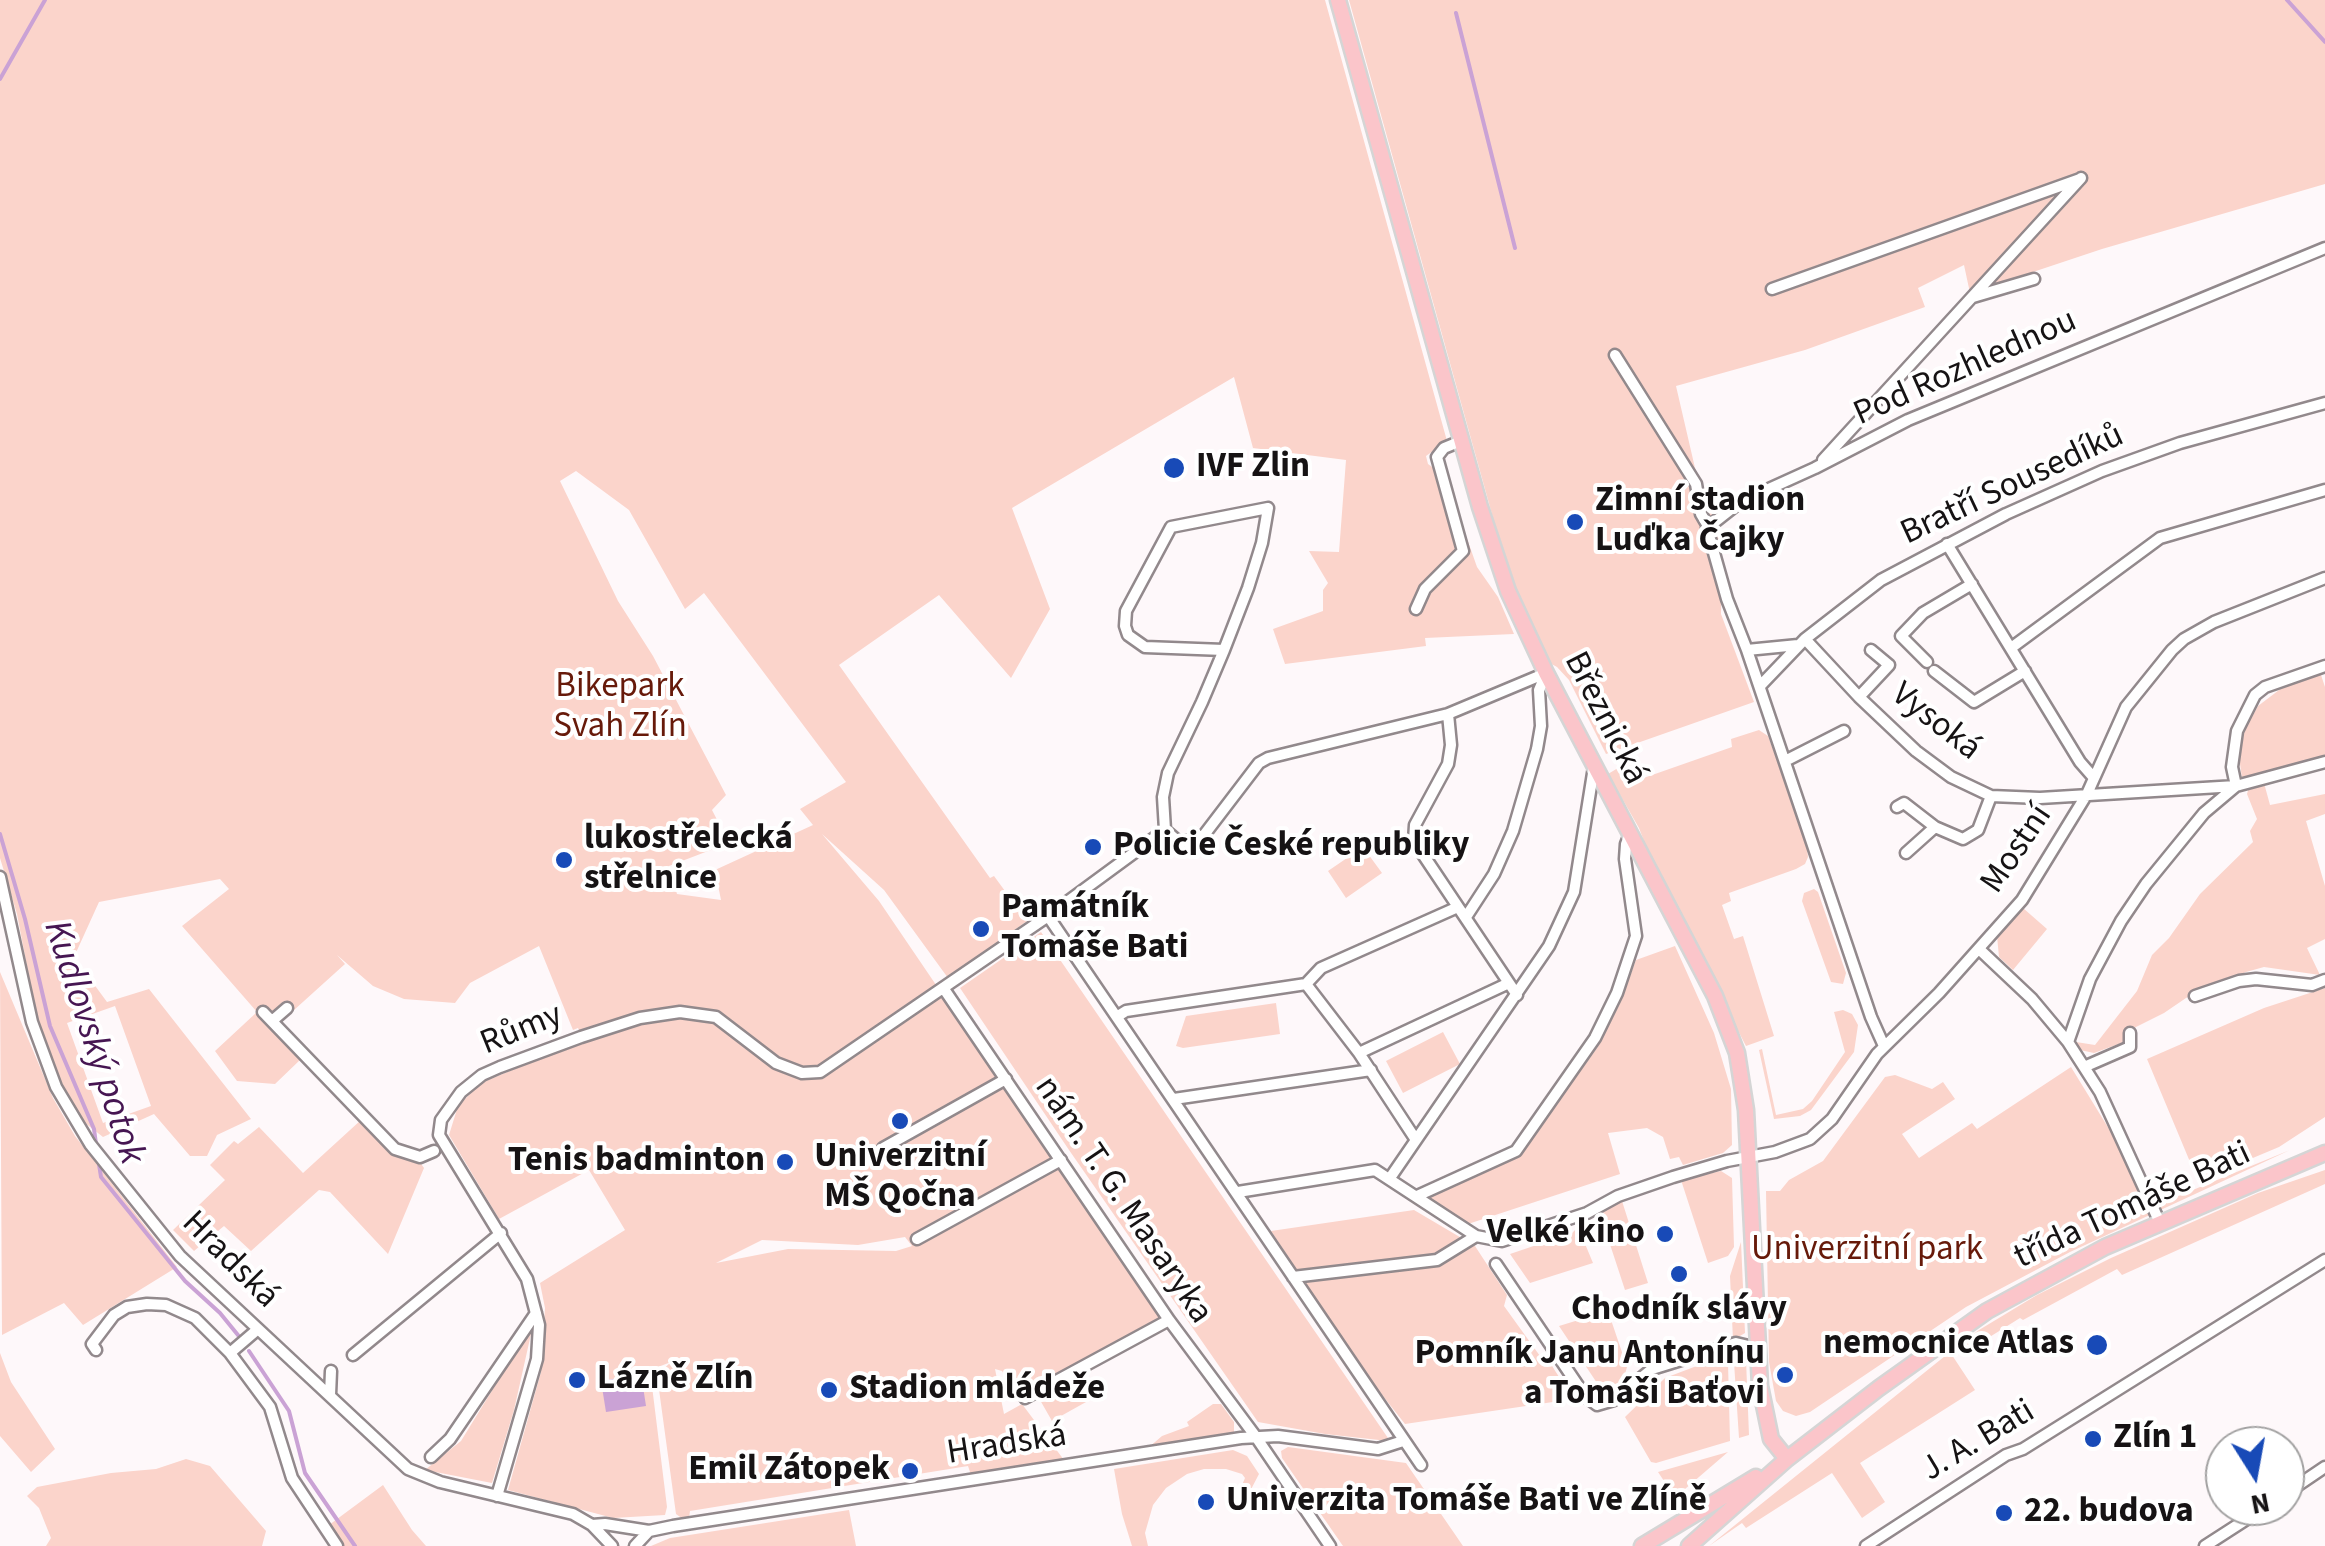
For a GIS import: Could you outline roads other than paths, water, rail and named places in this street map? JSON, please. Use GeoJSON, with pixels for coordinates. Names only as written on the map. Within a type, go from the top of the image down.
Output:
{"type":"FeatureCollection","features":[{"type":"Feature","properties":{"kind":"main road","name":"Březnická"},"geometry":{"type":"LineString","coordinates":[[1338,0],[1503,577],[1546,673],[1729,1028],[1744,1083],[1757,1348],[1768,1430],[1787,1459]]}},
{"type":"Feature","properties":{"kind":"main road","name":"třída Tomáše Bati"},"geometry":{"type":"LineString","coordinates":[[1689,1546],[1787,1459],[1987,1311],[2054,1272],[2325,1153]]}},
{"type":"Feature","properties":{"kind":"main road"},"geometry":{"type":"LineString","coordinates":[[1642,1546],[1787,1459]]}},
{"type":"Feature","properties":{"kind":"street"},"geometry":{"type":"LineString","coordinates":[[1772,289],[2077,183],[1815,468]]}},
{"type":"Feature","properties":{"kind":"street","name":"Pod Rozhlednou"},"geometry":{"type":"LineString","coordinates":[[1708,526],[1740,502],[1977,388],[2325,248]]}},
{"type":"Feature","properties":{"kind":"street"},"geometry":{"type":"LineString","coordinates":[[1970,297],[2034,279]]}},
{"type":"Feature","properties":{"kind":"street"},"geometry":{"type":"LineString","coordinates":[[1614,355],[1696,484],[1701,514],[1708,526],[1707,537],[1727,598],[1884,1046]]}},
{"type":"Feature","properties":{"kind":"street","name":"Bratří Sousedíků"},"geometry":{"type":"LineString","coordinates":[[1760,686],[1802,642],[1881,580],[1947,544],[2065,487],[2139,457],[2325,403]]}},
{"type":"Feature","properties":{"kind":"street"},"geometry":{"type":"LineString","coordinates":[[1416,609],[1425,589],[1463,551],[1436,457],[1444,448],[1462,441]]}},
{"type":"Feature","properties":{"kind":"street"},"geometry":{"type":"LineString","coordinates":[[2011,648],[2160,538],[2325,490]]}},
{"type":"Feature","properties":{"kind":"street"},"geometry":{"type":"LineString","coordinates":[[1224,650],[1145,647],[1128,635],[1126,610],[1172,527],[1268,508],[1262,543],[1224,650],[1168,774],[1163,798],[1165,830],[1180,843],[1204,836],[1258,762],[1448,714],[1546,673]]}},
{"type":"Feature","properties":{"kind":"street"},"geometry":{"type":"LineString","coordinates":[[1947,544],[2080,762],[2094,778]]}},
{"type":"Feature","properties":{"kind":"street","name":"Mostní"},"geometry":{"type":"LineString","coordinates":[[1476,1236],[1497,1241],[1516,1238],[1587,1214],[1618,1196],[1717,1164],[1792,1147],[1817,1134],[1884,1046],[1979,949],[2032,886],[2087,794],[2126,707],[2184,638],[2228,616],[2325,578]]}},
{"type":"Feature","properties":{"kind":"street"},"geometry":{"type":"LineString","coordinates":[[1972,584],[1924,613],[1900,636],[1974,702],[2025,671]]}},
{"type":"Feature","properties":{"kind":"street"},"geometry":{"type":"LineString","coordinates":[[1747,650],[1802,642]]}},
{"type":"Feature","properties":{"kind":"street","name":"Vysoká"},"geometry":{"type":"LineString","coordinates":[[1802,642],[1916,751],[1951,777],[1991,796],[2028,798],[2236,786]]}},
{"type":"Feature","properties":{"kind":"street"},"geometry":{"type":"LineString","coordinates":[[1859,698],[1889,665],[1871,650]]}},
{"type":"Feature","properties":{"kind":"street"},"geometry":{"type":"LineString","coordinates":[[2236,786],[2233,750],[2248,704],[2266,687],[2325,666]]}},
{"type":"Feature","properties":{"kind":"street"},"geometry":{"type":"LineString","coordinates":[[1118,1016],[1126,1011],[1306,984],[1320,968],[1462,912],[1494,874],[1513,831],[1537,749],[1541,726],[1539,690],[1546,673]]}},
{"type":"Feature","properties":{"kind":"street"},"geometry":{"type":"LineString","coordinates":[[1448,714],[1448,764],[1413,836],[1416,846],[1518,995]]}},
{"type":"Feature","properties":{"kind":"street"},"geometry":{"type":"LineString","coordinates":[[1785,761],[1844,731]]}},
{"type":"Feature","properties":{"kind":"street"},"geometry":{"type":"LineString","coordinates":[[2068,1042],[2090,979],[2121,921],[2174,846],[2204,813],[2236,786],[2325,762]]}},
{"type":"Feature","properties":{"kind":"street"},"geometry":{"type":"LineString","coordinates":[[1390,1178],[1549,946],[1574,892],[1595,766]]}},
{"type":"Feature","properties":{"kind":"street"},"geometry":{"type":"LineString","coordinates":[[1897,806],[1904,803],[1935,827],[1963,840],[1978,830],[1991,796]]}},
{"type":"Feature","properties":{"kind":"street"},"geometry":{"type":"LineString","coordinates":[[1906,853],[1935,827]]}},
{"type":"Feature","properties":{"kind":"street"},"geometry":{"type":"LineString","coordinates":[[944,990],[1165,830]]}},
{"type":"Feature","properties":{"kind":"street"},"geometry":{"type":"LineString","coordinates":[[1417,1196],[1516,1151],[1595,1038],[1634,944],[1636,924],[1625,860],[1630,834]]}},
{"type":"Feature","properties":{"kind":"street","name":"Hradská"},"geometry":{"type":"LineString","coordinates":[[0,877],[42,1056],[74,1121],[180,1256],[388,1453],[416,1473],[567,1512],[592,1525],[612,1546]]}},
{"type":"Feature","properties":{"kind":"street"},"geometry":{"type":"LineString","coordinates":[[1048,916],[1422,1465]]}},
{"type":"Feature","properties":{"kind":"street"},"geometry":{"type":"LineString","coordinates":[[1979,949],[2032,999],[2068,1042],[2100,1092],[2160,1223]]}},
{"type":"Feature","properties":{"kind":"street"},"geometry":{"type":"LineString","coordinates":[[2195,996],[2239,981],[2312,984],[2325,980]]}},
{"type":"Feature","properties":{"kind":"street"},"geometry":{"type":"LineString","coordinates":[[1359,1054],[1509,983]]}},
{"type":"Feature","properties":{"kind":"street"},"geometry":{"type":"LineString","coordinates":[[1306,984],[1416,1140]]}},
{"type":"Feature","properties":{"kind":"street","name":"nám. T. G. Masaryka"},"geometry":{"type":"LineString","coordinates":[[944,990],[1169,1320],[1330,1546]]}},
{"type":"Feature","properties":{"kind":"street","name":"Růmy"},"geometry":{"type":"LineString","coordinates":[[497,1496],[536,1358],[537,1312],[527,1280],[501,1232],[439,1135],[448,1106],[482,1075],[621,1023],[680,1012],[716,1017],[776,1063],[802,1072],[820,1072],[944,990]]}},
{"type":"Feature","properties":{"kind":"street"},"geometry":{"type":"LineString","coordinates":[[288,1008],[268,1017],[395,1149],[420,1156],[434,1151]]}},
{"type":"Feature","properties":{"kind":"street"},"geometry":{"type":"LineString","coordinates":[[2084,1067],[2130,1047],[2130,1033]]}},
{"type":"Feature","properties":{"kind":"street"},"geometry":{"type":"LineString","coordinates":[[1174,1099],[1370,1070]]}},
{"type":"Feature","properties":{"kind":"street"},"geometry":{"type":"LineString","coordinates":[[883,1148],[1006,1079]]}},
{"type":"Feature","properties":{"kind":"street"},"geometry":{"type":"LineString","coordinates":[[916,1238],[1061,1160]]}},
{"type":"Feature","properties":{"kind":"street"},"geometry":{"type":"LineString","coordinates":[[1238,1192],[1376,1170],[1476,1236],[1437,1260],[1293,1277]]}},
{"type":"Feature","properties":{"kind":"street"},"geometry":{"type":"LineString","coordinates":[[353,1355],[501,1232]]}},
{"type":"Feature","properties":{"kind":"street","name":"J. A. Bati"},"geometry":{"type":"LineString","coordinates":[[1866,1546],[1882,1542],[2325,1260]]}},
{"type":"Feature","properties":{"kind":"street"},"geometry":{"type":"LineString","coordinates":[[1496,1264],[1585,1396],[1597,1405],[1614,1400],[1652,1370],[1736,1343],[1757,1348]]}},
{"type":"Feature","properties":{"kind":"street"},"geometry":{"type":"LineString","coordinates":[[96,1350],[92,1344],[114,1315],[127,1306],[146,1304],[166,1305],[239,1346],[270,1407],[292,1478],[337,1546]]}},
{"type":"Feature","properties":{"kind":"street"},"geometry":{"type":"LineString","coordinates":[[431,1457],[450,1439],[537,1312]]}},
{"type":"Feature","properties":{"kind":"street"},"geometry":{"type":"LineString","coordinates":[[1025,1398],[1169,1320]]}},
{"type":"Feature","properties":{"kind":"street"},"geometry":{"type":"LineString","coordinates":[[239,1346],[258,1329]]}},
{"type":"Feature","properties":{"kind":"street"},"geometry":{"type":"LineString","coordinates":[[330,1395],[331,1370]]}},
{"type":"Feature","properties":{"kind":"street","name":"Hradská"},"geometry":{"type":"LineString","coordinates":[[592,1525],[649,1531],[1256,1437],[1378,1449],[1403,1441]]}},
{"type":"Feature","properties":{"kind":"street"},"geometry":{"type":"LineString","coordinates":[[2205,1546],[2236,1526]]}},
{"type":"Feature","properties":{"kind":"street"},"geometry":{"type":"LineString","coordinates":[[635,1546],[649,1531]]}},
{"type":"Feature","properties":{"kind":"waterway"},"geometry":{"type":"LineString","coordinates":[[0,79],[45,0]]}},
{"type":"Feature","properties":{"kind":"waterway"},"geometry":{"type":"LineString","coordinates":[[2287,0],[2325,42]]}},
{"type":"Feature","properties":{"kind":"waterway"},"geometry":{"type":"LineString","coordinates":[[1456,13],[1515,248]]}},
{"type":"Feature","properties":{"kind":"waterway","name":"Kudlovský potok"},"geometry":{"type":"LineString","coordinates":[[0,834],[50,1026],[94,1129],[96,1144]]}},
{"type":"Feature","properties":{"kind":"waterway","name":"Kudlovský potok"},"geometry":{"type":"LineString","coordinates":[[98,1158],[101,1177],[185,1281],[242,1340]]}},
{"type":"Feature","properties":{"kind":"waterway","name":"Kudlovský potok"},"geometry":{"type":"LineString","coordinates":[[249,1351],[289,1411],[305,1473],[355,1546]]}},
{"type":"Feature","properties":{"kind":"place","name":"IVF Zlin"},"geometry":{"type":"Point","coordinates":[1174,468]}},
{"type":"Feature","properties":{"kind":"place","name":"Zimní stadion Luďka Čajky"},"geometry":{"type":"Point","coordinates":[1575,522]}},
{"type":"Feature","properties":{"kind":"place","name":"Policie České republiky"},"geometry":{"type":"Point","coordinates":[1093,847]}},
{"type":"Feature","properties":{"kind":"place","name":"lukostřelecká střelnice"},"geometry":{"type":"Point","coordinates":[564,860]}},
{"type":"Feature","properties":{"kind":"place","name":"Památník Tomáše Bati"},"geometry":{"type":"Point","coordinates":[981,929]}},
{"type":"Feature","properties":{"kind":"place","name":"Univerzitní MŠ Qočna"},"geometry":{"type":"Point","coordinates":[900,1121]}},
{"type":"Feature","properties":{"kind":"place","name":"Tenis badminton"},"geometry":{"type":"Point","coordinates":[785,1162]}},
{"type":"Feature","properties":{"kind":"place","name":"Velké kino"},"geometry":{"type":"Point","coordinates":[1665,1234]}},
{"type":"Feature","properties":{"kind":"place","name":"Chodník slávy"},"geometry":{"type":"Point","coordinates":[1679,1274]}},
{"type":"Feature","properties":{"kind":"place","name":"nemocnice Atlas"},"geometry":{"type":"Point","coordinates":[2097,1345]}},
{"type":"Feature","properties":{"kind":"place","name":"Pomník Janu Antonínu a Tomáši Baťovi"},"geometry":{"type":"Point","coordinates":[1785,1375]}},
{"type":"Feature","properties":{"kind":"place","name":"Lázně Zlín"},"geometry":{"type":"Point","coordinates":[577,1380]}},
{"type":"Feature","properties":{"kind":"place","name":"Stadion mládeže"},"geometry":{"type":"Point","coordinates":[829,1390]}},
{"type":"Feature","properties":{"kind":"place","name":"Zlín 1"},"geometry":{"type":"Point","coordinates":[2093,1439]}},
{"type":"Feature","properties":{"kind":"place","name":"Emil Zátopek"},"geometry":{"type":"Point","coordinates":[910,1471]}},
{"type":"Feature","properties":{"kind":"place","name":"Univerzita Tomáše Bati ve Zlíně"},"geometry":{"type":"Point","coordinates":[1206,1502]}},
{"type":"Feature","properties":{"kind":"place","name":"22. budova"},"geometry":{"type":"Point","coordinates":[2004,1513]}},
{"type":"Feature","properties":{"kind":"park label","name":"Bikepark Svah Zlín"},"geometry":{"type":"Point","coordinates":[620,708]}},
{"type":"Feature","properties":{"kind":"park label","name":"Univerzitní park"},"geometry":{"type":"Point","coordinates":[1867,1251]}}]}
